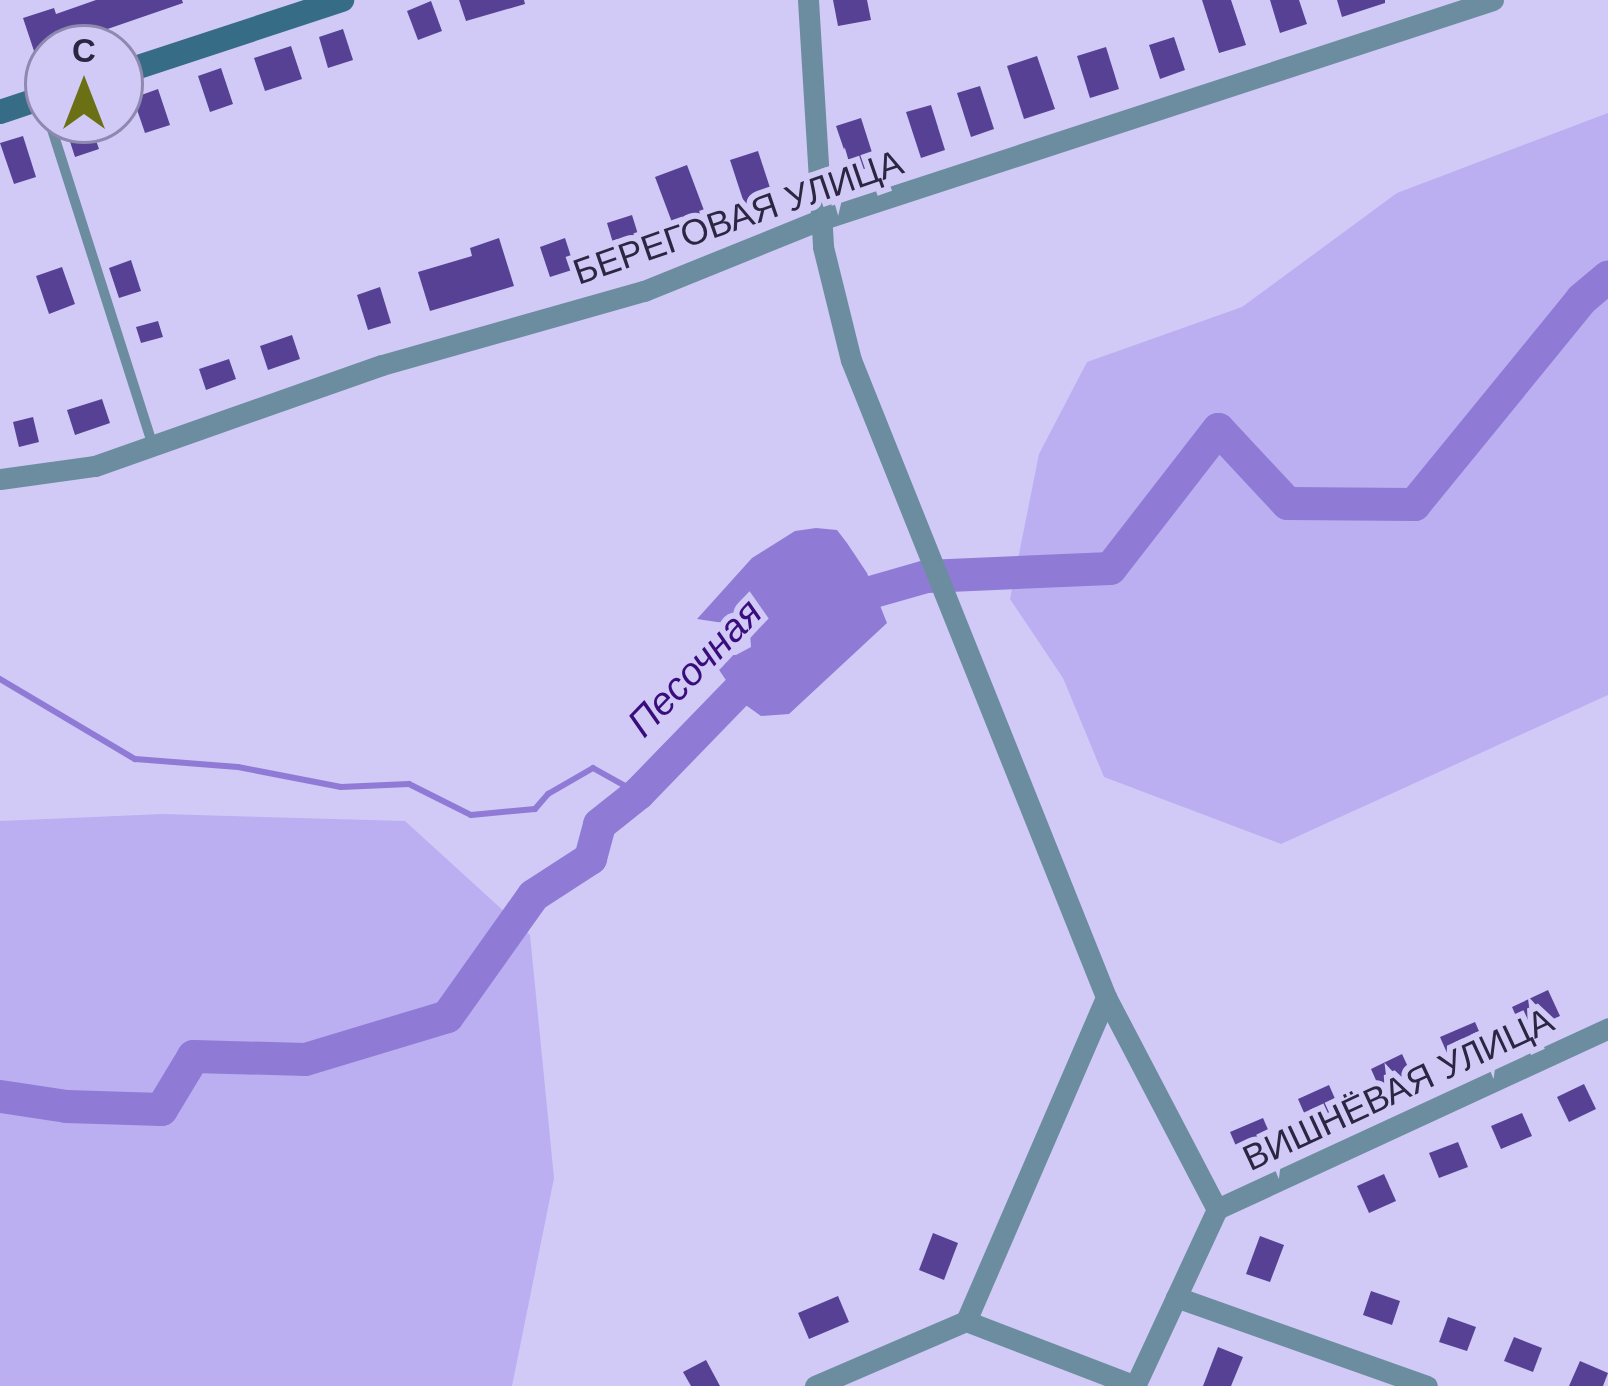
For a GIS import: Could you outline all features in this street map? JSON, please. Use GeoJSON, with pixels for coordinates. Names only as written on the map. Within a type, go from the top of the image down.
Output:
{"type":"FeatureCollection","features":[{"type":"Feature","properties":{"kind":"street"},"geometry":{"type":"LineString","coordinates":[[144,65],[342,0]]}},
{"type":"Feature","properties":{"kind":"street"},"geometry":{"type":"LineString","coordinates":[[808,0],[820,220],[851,360],[1106,997],[1217,1209],[1135,1386],[966,1321]]}},
{"type":"Feature","properties":{"kind":"street","name":"БЕРЕГОВАЯ УЛИЦА"},"geometry":{"type":"LineString","coordinates":[[0,479],[95,466],[382,365],[644,291],[820,220],[1493,0]]}},
{"type":"Feature","properties":{"kind":"street"},"geometry":{"type":"LineString","coordinates":[[815,1386],[966,1321],[1106,997]]}},
{"type":"Feature","properties":{"kind":"street","name":"ВИШНЁВАЯ УЛИЦА"},"geometry":{"type":"LineString","coordinates":[[1217,1209],[1608,1028]]}},
{"type":"Feature","properties":{"kind":"street"},"geometry":{"type":"LineString","coordinates":[[1176,1297],[1427,1386]]}},
{"type":"Feature","properties":{"kind":"lane"},"geometry":{"type":"LineString","coordinates":[[58,144],[153,445]]}},
{"type":"Feature","properties":{"kind":"shaded area"},"geometry":{"type":"Polygon","coordinates":[[[1608,113],[1608,695],[1281,844],[1104,777],[1063,678],[1010,599],[1039,454],[1087,362],[1242,307],[1397,193],[1608,113]]]}},
{"type":"Feature","properties":{"kind":"shaded area"},"geometry":{"type":"Polygon","coordinates":[[[837,530],[847,543],[867,573],[887,623],[789,714],[761,716],[740,701],[709,655],[736,655],[751,647],[750,633],[737,625],[697,619],[752,558],[795,531],[837,530]]]}},
{"type":"Feature","properties":{"kind":"shaded area"},"geometry":{"type":"Polygon","coordinates":[[[163,814],[405,821],[530,935],[554,1178],[512,1386],[0,1386],[0,821],[163,814]]]}},
{"type":"Feature","properties":{"kind":"building"},"geometry":{"type":"Polygon","coordinates":[[[96,0],[183,3],[122,24],[25,24],[23,18],[54,8],[56,14],[96,0]]]}},
{"type":"Feature","properties":{"kind":"building"},"geometry":{"type":"Polygon","coordinates":[[[459,0],[524,0],[525,4],[466,21],[459,0]]]}},
{"type":"Feature","properties":{"kind":"building"},"geometry":{"type":"Polygon","coordinates":[[[833,0],[867,0],[871,20],[838,26],[833,0]]]}},
{"type":"Feature","properties":{"kind":"building"},"geometry":{"type":"Polygon","coordinates":[[[1202,0],[1231,0],[1246,45],[1219,53],[1202,0]]]}},
{"type":"Feature","properties":{"kind":"building"},"geometry":{"type":"Polygon","coordinates":[[[1270,0],[1299,0],[1307,24],[1280,33],[1270,0]]]}},
{"type":"Feature","properties":{"kind":"building"},"geometry":{"type":"Polygon","coordinates":[[[1337,0],[1385,0],[1385,3],[1342,17],[1337,0]]]}},
{"type":"Feature","properties":{"kind":"building"},"geometry":{"type":"Polygon","coordinates":[[[431,1],[442,31],[418,40],[407,11],[431,1]]]}},
{"type":"Feature","properties":{"kind":"building"},"geometry":{"type":"Polygon","coordinates":[[[343,29],[353,60],[328,68],[319,37],[343,29]]]}},
{"type":"Feature","properties":{"kind":"building"},"geometry":{"type":"Polygon","coordinates":[[[1174,37],[1185,70],[1160,79],[1149,45],[1174,37]]]}},
{"type":"Feature","properties":{"kind":"building"},"geometry":{"type":"Polygon","coordinates":[[[291,46],[302,79],[265,91],[254,58],[291,46]]]}},
{"type":"Feature","properties":{"kind":"building"},"geometry":{"type":"Polygon","coordinates":[[[1106,47],[1119,89],[1090,98],[1077,56],[1106,47]]]}},
{"type":"Feature","properties":{"kind":"building"},"geometry":{"type":"Polygon","coordinates":[[[1037,56],[1055,109],[1024,119],[1007,66],[1037,56]]]}},
{"type":"Feature","properties":{"kind":"building"},"geometry":{"type":"Polygon","coordinates":[[[221,68],[233,104],[210,112],[198,76],[221,68]]]}},
{"type":"Feature","properties":{"kind":"building"},"geometry":{"type":"Polygon","coordinates":[[[980,86],[994,129],[971,137],[957,93],[980,86]]]}},
{"type":"Feature","properties":{"kind":"building"},"geometry":{"type":"Polygon","coordinates":[[[158,89],[170,125],[145,133],[144,94],[158,89]]]}},
{"type":"Feature","properties":{"kind":"building"},"geometry":{"type":"Polygon","coordinates":[[[931,105],[945,150],[921,158],[906,112],[931,105]]]}},
{"type":"Feature","properties":{"kind":"building"},"geometry":{"type":"Polygon","coordinates":[[[861,118],[876,165],[852,173],[836,126],[861,118]]]}},
{"type":"Feature","properties":{"kind":"building"},"geometry":{"type":"Polygon","coordinates":[[[23,136],[36,177],[14,184],[0,143],[23,136]]]}},
{"type":"Feature","properties":{"kind":"building"},"geometry":{"type":"Polygon","coordinates":[[[71,144],[97,144],[99,149],[75,157],[71,144]]]}},
{"type":"Feature","properties":{"kind":"building"},"geometry":{"type":"Polygon","coordinates":[[[758,151],[774,200],[746,209],[730,160],[758,151]]]}},
{"type":"Feature","properties":{"kind":"building"},"geometry":{"type":"Polygon","coordinates":[[[687,165],[708,221],[676,233],[655,177],[687,165]]]}},
{"type":"Feature","properties":{"kind":"building"},"geometry":{"type":"Polygon","coordinates":[[[632,215],[641,244],[616,253],[607,223],[632,215]]]}},
{"type":"Feature","properties":{"kind":"building"},"geometry":{"type":"Polygon","coordinates":[[[499,238],[514,286],[430,311],[418,272],[472,256],[470,248],[499,238]]]}},
{"type":"Feature","properties":{"kind":"building"},"geometry":{"type":"Polygon","coordinates":[[[565,238],[575,269],[550,277],[540,247],[565,238]]]}},
{"type":"Feature","properties":{"kind":"building"},"geometry":{"type":"Polygon","coordinates":[[[131,260],[141,291],[119,298],[109,268],[131,260]]]}},
{"type":"Feature","properties":{"kind":"building"},"geometry":{"type":"Polygon","coordinates":[[[62,267],[75,304],[49,314],[36,276],[62,267]]]}},
{"type":"Feature","properties":{"kind":"building"},"geometry":{"type":"Polygon","coordinates":[[[380,287],[391,323],[368,330],[357,295],[380,287]]]}},
{"type":"Feature","properties":{"kind":"building"},"geometry":{"type":"Polygon","coordinates":[[[158,321],[163,337],[141,343],[136,327],[158,321]]]}},
{"type":"Feature","properties":{"kind":"building"},"geometry":{"type":"Polygon","coordinates":[[[292,335],[300,359],[268,370],[260,346],[292,335]]]}},
{"type":"Feature","properties":{"kind":"building"},"geometry":{"type":"Polygon","coordinates":[[[229,359],[236,379],[206,390],[199,369],[229,359]]]}},
{"type":"Feature","properties":{"kind":"building"},"geometry":{"type":"Polygon","coordinates":[[[102,399],[110,423],[75,435],[67,410],[102,399]]]}},
{"type":"Feature","properties":{"kind":"building"},"geometry":{"type":"Polygon","coordinates":[[[33,417],[39,442],[19,447],[13,422],[33,417]]]}},
{"type":"Feature","properties":{"kind":"building"},"geometry":{"type":"Polygon","coordinates":[[[1548,990],[1560,1016],[1523,1032],[1512,1007],[1548,990]]]}},
{"type":"Feature","properties":{"kind":"building"},"geometry":{"type":"Polygon","coordinates":[[[1475,1022],[1486,1047],[1451,1062],[1440,1037],[1475,1022]]]}},
{"type":"Feature","properties":{"kind":"building"},"geometry":{"type":"Polygon","coordinates":[[[1402,1054],[1415,1082],[1383,1096],[1371,1069],[1402,1054]]]}},
{"type":"Feature","properties":{"kind":"building"},"geometry":{"type":"Polygon","coordinates":[[[1584,1084],[1596,1109],[1569,1122],[1557,1097],[1584,1084]]]}},
{"type":"Feature","properties":{"kind":"building"},"geometry":{"type":"Polygon","coordinates":[[[1329,1085],[1340,1110],[1309,1124],[1298,1099],[1329,1085]]]}},
{"type":"Feature","properties":{"kind":"building"},"geometry":{"type":"Polygon","coordinates":[[[1522,1113],[1532,1136],[1501,1149],[1491,1126],[1522,1113]]]}},
{"type":"Feature","properties":{"kind":"building"},"geometry":{"type":"Polygon","coordinates":[[[1263,1118],[1272,1139],[1239,1153],[1230,1132],[1263,1118]]]}},
{"type":"Feature","properties":{"kind":"building"},"geometry":{"type":"Polygon","coordinates":[[[1458,1142],[1468,1167],[1439,1178],[1429,1153],[1458,1142]]]}},
{"type":"Feature","properties":{"kind":"building"},"geometry":{"type":"Polygon","coordinates":[[[1384,1174],[1396,1201],[1369,1213],[1357,1186],[1384,1174]]]}},
{"type":"Feature","properties":{"kind":"building"},"geometry":{"type":"Polygon","coordinates":[[[933,1233],[958,1243],[944,1280],[919,1270],[933,1233]]]}},
{"type":"Feature","properties":{"kind":"building"},"geometry":{"type":"Polygon","coordinates":[[[1260,1236],[1284,1245],[1270,1282],[1246,1274],[1260,1236]]]}},
{"type":"Feature","properties":{"kind":"building"},"geometry":{"type":"Polygon","coordinates":[[[1371,1291],[1400,1301],[1392,1325],[1363,1315],[1371,1291]]]}},
{"type":"Feature","properties":{"kind":"building"},"geometry":{"type":"Polygon","coordinates":[[[838,1296],[849,1322],[809,1339],[798,1313],[838,1296]]]}},
{"type":"Feature","properties":{"kind":"building"},"geometry":{"type":"Polygon","coordinates":[[[1448,1317],[1476,1327],[1467,1351],[1439,1342],[1448,1317]]]}},
{"type":"Feature","properties":{"kind":"building"},"geometry":{"type":"Polygon","coordinates":[[[1514,1337],[1542,1348],[1533,1372],[1504,1361],[1514,1337]]]}},
{"type":"Feature","properties":{"kind":"building"},"geometry":{"type":"Polygon","coordinates":[[[1218,1347],[1243,1357],[1231,1386],[1203,1386],[1218,1347]]]}},
{"type":"Feature","properties":{"kind":"building"},"geometry":{"type":"Polygon","coordinates":[[[706,1360],[720,1386],[691,1386],[683,1372],[706,1360]]]}},
{"type":"Feature","properties":{"kind":"building"},"geometry":{"type":"Polygon","coordinates":[[[1580,1361],[1608,1373],[1603,1386],[1569,1386],[1580,1361]]]}},
{"type":"Feature","properties":{"kind":"waterway","name":"Песочная"},"geometry":{"type":"LineString","coordinates":[[835,602],[926,576],[1110,568],[1218,429],[1287,503],[1414,504],[1581,299],[1608,276]]}},
{"type":"Feature","properties":{"kind":"waterway","name":"Песочная"},"geometry":{"type":"LineString","coordinates":[[0,1096],[66,1106],[161,1109],[193,1056],[305,1059],[447,1016],[533,895],[590,858],[599,824],[638,793],[767,660]]}},
{"type":"Feature","properties":{"kind":"waterway"},"geometry":{"type":"LineString","coordinates":[[0,679],[135,759],[238,767],[341,787],[409,784],[471,815],[535,809],[548,794],[593,768],[638,793]]}}]}
